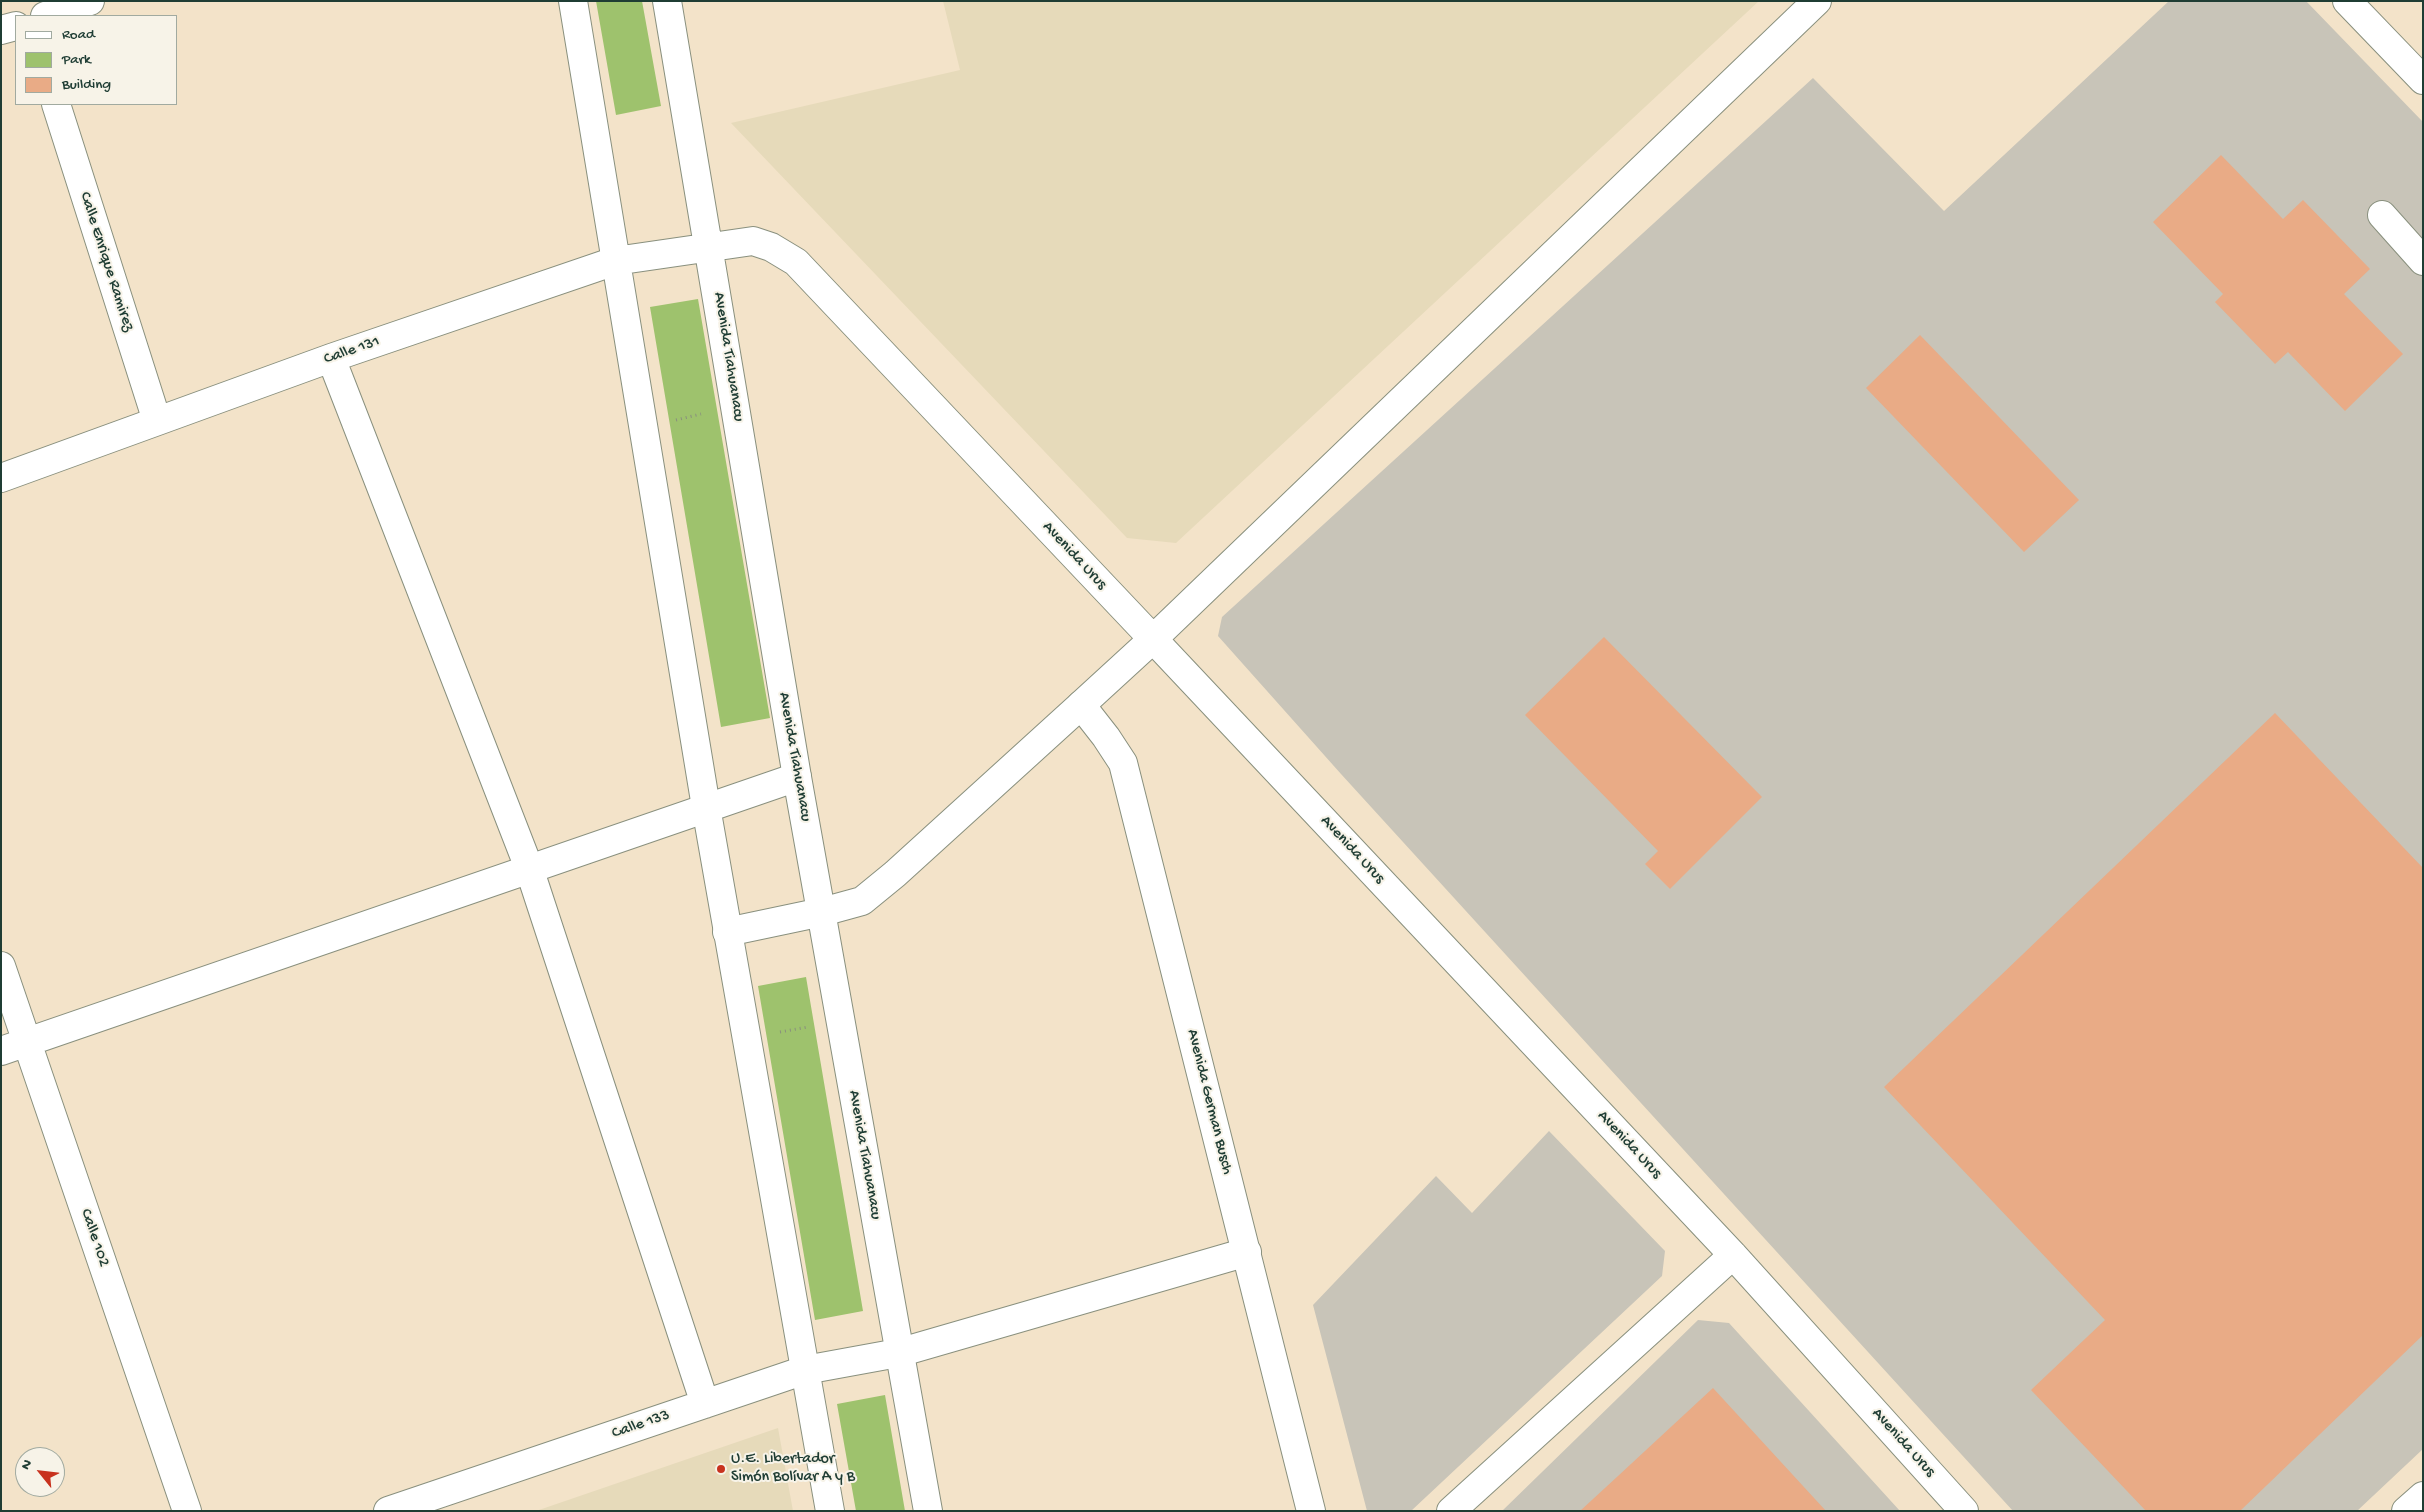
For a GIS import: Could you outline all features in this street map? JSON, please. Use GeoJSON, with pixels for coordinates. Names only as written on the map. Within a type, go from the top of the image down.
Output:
{"type":"FeatureCollection","features":[{"type":"Feature","properties":{"kind":"street"},"geometry":{"type":"LineString","coordinates":[[48,15],[90,1]]}},
{"type":"Feature","properties":{"kind":"street"},"geometry":{"type":"LineString","coordinates":[[573,1],[706,806],[830,1511]]}},
{"type":"Feature","properties":{"kind":"street","name":"Avenida Tiahuanacu"},"geometry":{"type":"LineString","coordinates":[[667,1],[797,777],[898,1353],[928,1511]]}},
{"type":"Feature","properties":{"kind":"street"},"geometry":{"type":"LineString","coordinates":[[728,932],[822,912],[862,901],[888,880],[1153,639],[1817,1]]}},
{"type":"Feature","properties":{"kind":"street"},"geometry":{"type":"LineString","coordinates":[[2347,1],[2423,80]]}},
{"type":"Feature","properties":{"kind":"street"},"geometry":{"type":"LineString","coordinates":[[1,30],[15,26]]}},
{"type":"Feature","properties":{"kind":"street","name":"Calle Enrique Ramirez"},"geometry":{"type":"LineString","coordinates":[[56,105],[157,420]]}},
{"type":"Feature","properties":{"kind":"street"},"geometry":{"type":"LineString","coordinates":[[2382,215],[2423,261]]}},
{"type":"Feature","properties":{"kind":"street","name":"Avenida Urus"},"geometry":{"type":"LineString","coordinates":[[709,246],[752,241],[771,247],[796,262],[1733,1255],[1964,1511]]}},
{"type":"Feature","properties":{"kind":"street","name":"Calle 131"},"geometry":{"type":"LineString","coordinates":[[1,478],[331,358],[615,261],[709,246]]}},
{"type":"Feature","properties":{"kind":"street"},"geometry":{"type":"LineString","coordinates":[[331,358],[529,868],[705,1404]]}},
{"type":"Feature","properties":{"kind":"street","name":"Avenida German Busch"},"geometry":{"type":"LineString","coordinates":[[1080,705],[1106,737],[1123,763],[1311,1511]]}},
{"type":"Feature","properties":{"kind":"street"},"geometry":{"type":"LineString","coordinates":[[1,1051],[706,806],[797,777]]}},
{"type":"Feature","properties":{"kind":"street","name":"Calle 102"},"geometry":{"type":"LineString","coordinates":[[1,966],[187,1511]]}},
{"type":"Feature","properties":{"kind":"street","name":"Calle 133"},"geometry":{"type":"LineString","coordinates":[[388,1511],[805,1370],[898,1353],[1247,1252]]}},
{"type":"Feature","properties":{"kind":"street"},"geometry":{"type":"LineString","coordinates":[[1451,1511],[1733,1255]]}},
{"type":"Feature","properties":{"kind":"street"},"geometry":{"type":"LineString","coordinates":[[2406,1511],[2423,1496]]}},
{"type":"Feature","properties":{"kind":"path"},"geometry":{"type":"LineString","coordinates":[[643,427],[736,405]]}},
{"type":"Feature","properties":{"kind":"path"},"geometry":{"type":"LineString","coordinates":[[746,1037],[841,1021]]}},
{"type":"Feature","properties":{"kind":"shaded area"},"geometry":{"type":"Polygon","coordinates":[[[943,1],[1759,1],[1176,543],[1127,538],[731,123],[960,70],[943,1]]]}},
{"type":"Feature","properties":{"kind":"shaded area"},"geometry":{"type":"Polygon","coordinates":[[[2169,1],[2306,1],[2423,122],[2423,1449],[2357,1511],[2013,1511],[1341,774],[1218,636],[1222,617],[1813,78],[1944,211],[2169,1]]]}},
{"type":"Feature","properties":{"kind":"shaded area"},"geometry":{"type":"Polygon","coordinates":[[[1549,1131],[1665,1251],[1662,1276],[1411,1511],[1367,1511],[1313,1305],[1436,1176],[1472,1213],[1549,1131]]]}},
{"type":"Feature","properties":{"kind":"shaded area"},"geometry":{"type":"Polygon","coordinates":[[[1698,1320],[1729,1323],[1900,1511],[1502,1511],[1698,1320]]]}},
{"type":"Feature","properties":{"kind":"shaded area","name":"U.E. Libertador Simón Bolívar A y B"},"geometry":{"type":"Polygon","coordinates":[[[778,1428],[793,1511],[536,1511],[778,1428]]]}},
{"type":"Feature","properties":{"kind":"green space"},"geometry":{"type":"Polygon","coordinates":[[[596,1],[642,1],[661,106],[616,115],[596,1]]]}},
{"type":"Feature","properties":{"kind":"green space"},"geometry":{"type":"Polygon","coordinates":[[[698,299],[770,718],[721,727],[650,307],[698,299]]]}},
{"type":"Feature","properties":{"kind":"green space"},"geometry":{"type":"Polygon","coordinates":[[[806,977],[863,1311],[815,1320],[758,986],[806,977]]]}},
{"type":"Feature","properties":{"kind":"green space"},"geometry":{"type":"Polygon","coordinates":[[[885,1395],[905,1511],[856,1511],[837,1404],[885,1395]]]}},
{"type":"Feature","properties":{"kind":"building"},"geometry":{"type":"Polygon","coordinates":[[[2221,155],[2283,219],[2303,200],[2370,269],[2344,294],[2403,354],[2345,411],[2288,352],[2275,364],[2215,302],[2223,294],[2153,222],[2221,155]]]}},
{"type":"Feature","properties":{"kind":"building"},"geometry":{"type":"Polygon","coordinates":[[[1920,335],[2079,500],[2024,552],[1866,388],[1920,335]]]}},
{"type":"Feature","properties":{"kind":"building"},"geometry":{"type":"Polygon","coordinates":[[[1604,637],[1762,797],[1670,889],[1645,864],[1658,851],[1525,715],[1604,637]]]}},
{"type":"Feature","properties":{"kind":"building"},"geometry":{"type":"Polygon","coordinates":[[[2275,713],[2423,868],[2423,1335],[2240,1511],[2146,1511],[2031,1390],[2105,1320],[1884,1087],[2275,713]]]}},
{"type":"Feature","properties":{"kind":"building"},"geometry":{"type":"Polygon","coordinates":[[[1713,1388],[1826,1511],[1580,1511],[1618,1476],[1713,1388]]]}},
{"type":"Feature","properties":{"kind":"place","name":"U.E. Libertador Simón Bolívar A y B"},"geometry":{"type":"Point","coordinates":[721,1469]}}]}
